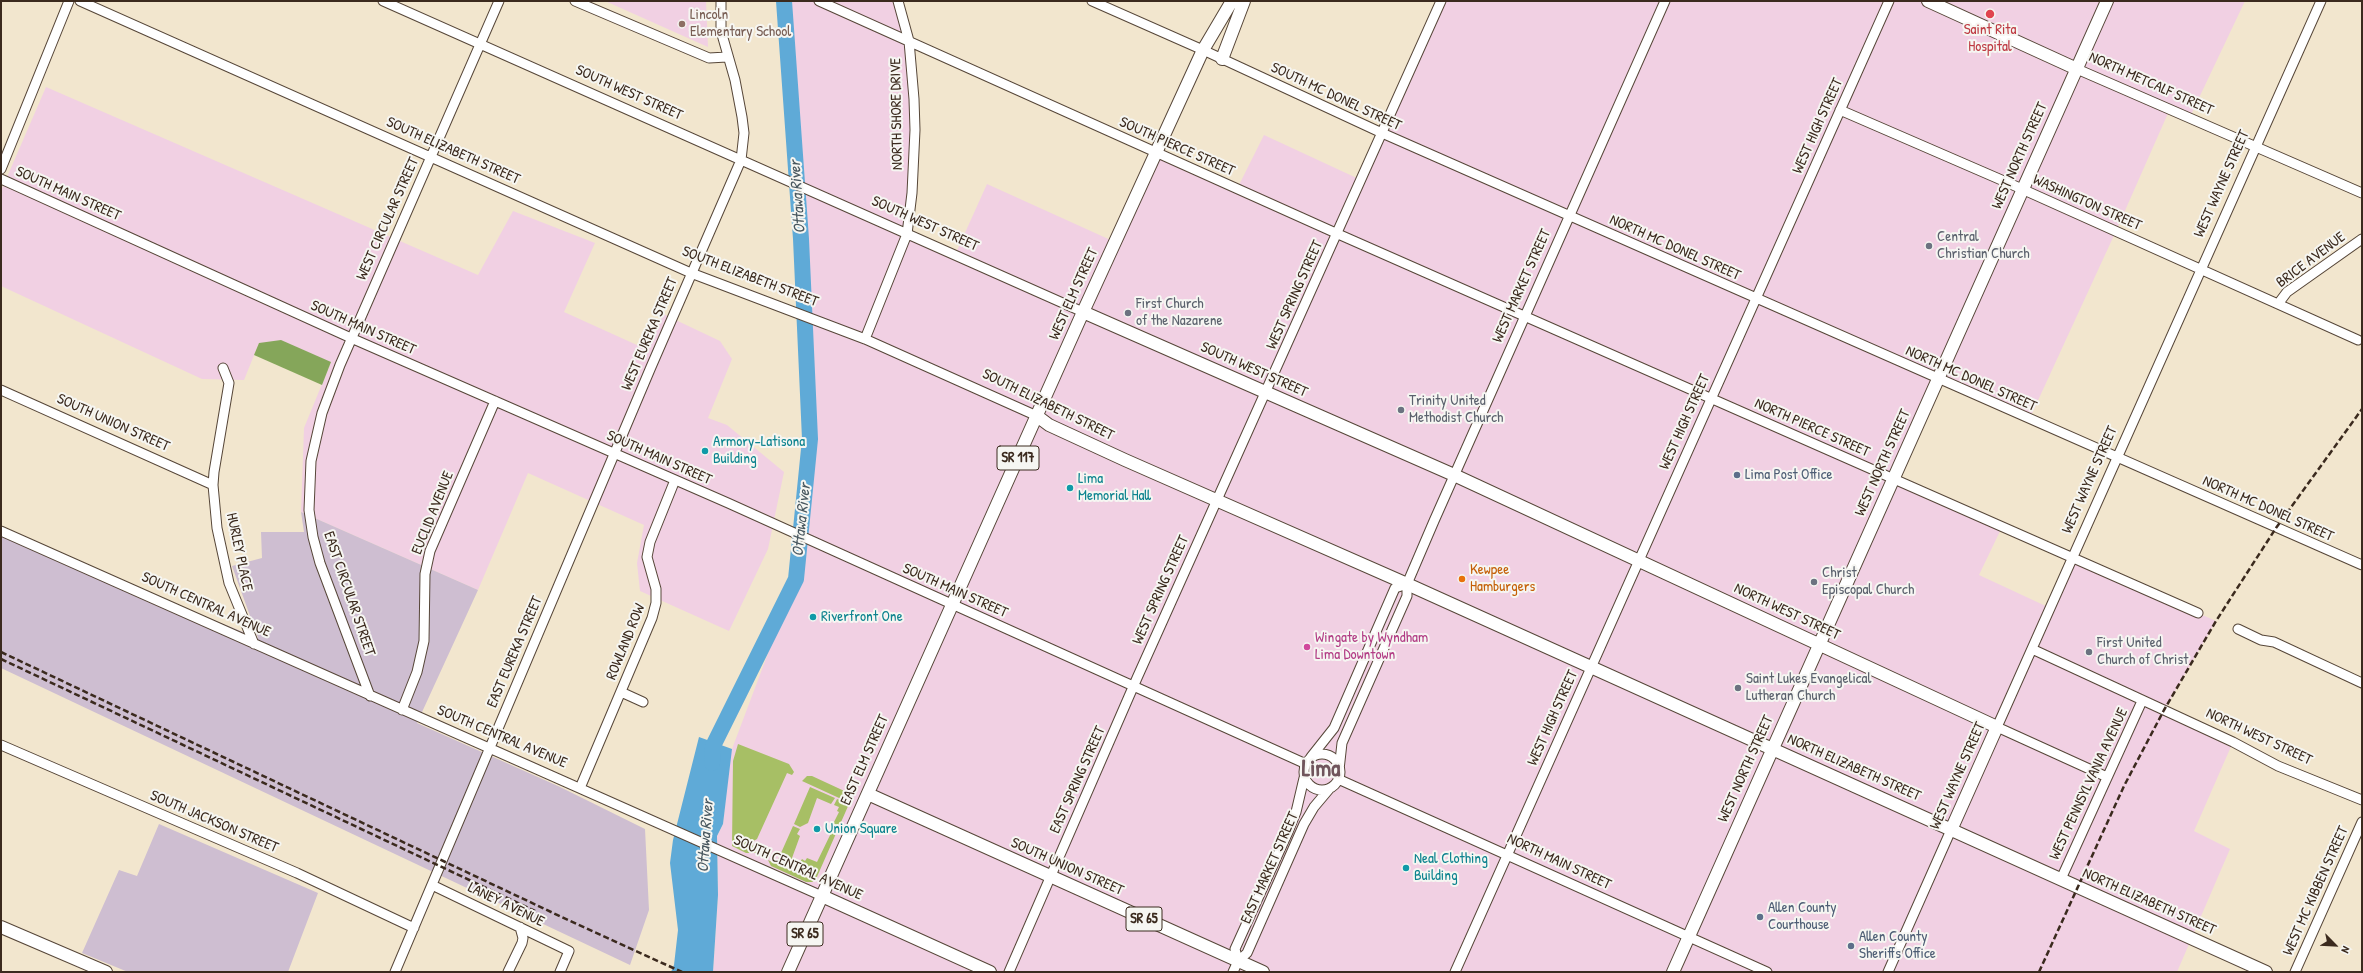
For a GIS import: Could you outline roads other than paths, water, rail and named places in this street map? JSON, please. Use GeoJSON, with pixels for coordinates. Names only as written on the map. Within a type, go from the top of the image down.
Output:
{"type":"FeatureCollection","features":[{"type":"Feature","properties":{"kind":"main road","name":"WEST ELM STREET"},"geometry":{"type":"LineString","coordinates":[[952,604],[1203,50],[1232,1]]}},
{"type":"Feature","properties":{"kind":"main road"},"geometry":{"type":"LineString","coordinates":[[1222,59],[1244,1]]}},
{"type":"Feature","properties":{"kind":"main road","name":"NORTH METCALF STREET"},"geometry":{"type":"LineString","coordinates":[[1928,1],[2077,69]]}},
{"type":"Feature","properties":{"kind":"main road","name":"WEST NORTH STREET"},"geometry":{"type":"LineString","coordinates":[[1673,972],[2107,1]]}},
{"type":"Feature","properties":{"kind":"main road","name":"SOUTH WEST STREET"},"geometry":{"type":"LineString","coordinates":[[1083,312],[1454,475]]}},
{"type":"Feature","properties":{"kind":"main road","name":"SOUTH ELIZABETH STREET"},"geometry":{"type":"LineString","coordinates":[[1037,416],[1049,425],[1407,584]]}},
{"type":"Feature","properties":{"kind":"main road","name":"NORTH WEST STREET"},"geometry":{"type":"LineString","coordinates":[[1454,475],[1997,727]]}},
{"type":"Feature","properties":{"kind":"main road","name":"NORTH ELIZABETH STREET"},"geometry":{"type":"LineString","coordinates":[[1407,584],[2266,972]]}},
{"type":"Feature","properties":{"kind":"main road","name":"EAST ELM STREET"},"geometry":{"type":"LineString","coordinates":[[788,972],[952,604]]}},
{"type":"Feature","properties":{"kind":"main road","name":"WEST WAYNE STREET"},"geometry":{"type":"LineString","coordinates":[[1951,830],[1997,727]]}},
{"type":"Feature","properties":{"kind":"main road","name":"SOUTH UNION STREET"},"geometry":{"type":"LineString","coordinates":[[868,794],[1050,878],[1258,970]]}},
{"type":"Feature","properties":{"kind":"main road","name":"SOUTH CENTRAL AVENUE"},"geometry":{"type":"LineString","coordinates":[[822,896],[990,972]]}},
{"type":"Feature","properties":{"kind":"main road"},"geometry":{"type":"LineString","coordinates":[[1,927],[106,972]]}},
{"type":"Feature","properties":{"kind":"street"},"geometry":{"type":"LineString","coordinates":[[1,169],[69,1]]}},
{"type":"Feature","properties":{"kind":"street","name":"SOUTH ELIZABETH STREET"},"geometry":{"type":"LineString","coordinates":[[80,1],[691,273],[865,339],[1037,416]]}},
{"type":"Feature","properties":{"kind":"street","name":"SOUTH WEST STREET"},"geometry":{"type":"LineString","coordinates":[[384,1],[1083,312]]}},
{"type":"Feature","properties":{"kind":"street","name":"WEST CIRCULAR STREET"},"geometry":{"type":"LineString","coordinates":[[351,338],[499,1]]}},
{"type":"Feature","properties":{"kind":"street"},"geometry":{"type":"LineString","coordinates":[[575,1],[709,58],[727,57]]}},
{"type":"Feature","properties":{"kind":"street","name":"WEST EUREKA STREET"},"geometry":{"type":"LineString","coordinates":[[614,453],[741,160],[744,134],[742,117],[735,80],[727,57],[721,31],[721,1]]}},
{"type":"Feature","properties":{"kind":"street","name":"SOUTH PIERCE STREET"},"geometry":{"type":"LineString","coordinates":[[819,1],[910,40],[1156,153],[1525,316]]}},
{"type":"Feature","properties":{"kind":"street","name":"NORTH SHORE DRIVE"},"geometry":{"type":"LineString","coordinates":[[865,339],[907,234],[915,130],[910,40],[898,1]]}},
{"type":"Feature","properties":{"kind":"street","name":"SOUTH MC DONEL STREET"},"geometry":{"type":"LineString","coordinates":[[1092,1],[1203,50],[1382,134],[1569,216]]}},
{"type":"Feature","properties":{"kind":"street","name":"WEST SPRING STREET"},"geometry":{"type":"LineString","coordinates":[[1133,687],[1442,1]]}},
{"type":"Feature","properties":{"kind":"street","name":"WEST MARKET STREET"},"geometry":{"type":"LineString","coordinates":[[1339,774],[1342,743],[1407,596],[1407,584],[1665,1]]}},
{"type":"Feature","properties":{"kind":"street","name":"WEST HIGH STREET"},"geometry":{"type":"LineString","coordinates":[[1455,972],[1889,1]]}},
{"type":"Feature","properties":{"kind":"street","name":"WEST WAYNE STREET"},"geometry":{"type":"LineString","coordinates":[[1997,727],[2321,1]]}},
{"type":"Feature","properties":{"kind":"street","name":"NORTH METCALF STREET"},"geometry":{"type":"LineString","coordinates":[[2077,69],[2362,193]]}},
{"type":"Feature","properties":{"kind":"street","name":"WASHINGTON STREET"},"geometry":{"type":"LineString","coordinates":[[1840,110],[2358,340]]}},
{"type":"Feature","properties":{"kind":"street","name":"SOUTH MAIN STREET"},"geometry":{"type":"LineString","coordinates":[[1,179],[351,338],[675,480],[1133,687],[1308,761]]}},
{"type":"Feature","properties":{"kind":"street","name":"NORTH MC DONEL STREET"},"geometry":{"type":"LineString","coordinates":[[1569,216],[1938,380],[2118,457],[2362,565]]}},
{"type":"Feature","properties":{"kind":"street","name":"BRICE AVENUE"},"geometry":{"type":"LineString","coordinates":[[2278,304],[2287,292],[2362,239]]}},
{"type":"Feature","properties":{"kind":"street","name":"NORTH PIERCE STREET"},"geometry":{"type":"LineString","coordinates":[[1525,316],[2198,613]]}},
{"type":"Feature","properties":{"kind":"street","name":"EAST CIRCULAR STREET"},"geometry":{"type":"LineString","coordinates":[[351,338],[330,389],[315,441],[309,478],[309,510],[320,563],[370,696]]}},
{"type":"Feature","properties":{"kind":"street","name":"HURLEY PLACE"},"geometry":{"type":"LineString","coordinates":[[223,368],[229,383],[213,485],[217,528],[229,583],[254,644]]}},
{"type":"Feature","properties":{"kind":"street","name":"SOUTH UNION STREET"},"geometry":{"type":"LineString","coordinates":[[1,390],[213,485]]}},
{"type":"Feature","properties":{"kind":"street","name":"EUCLID AVENUE"},"geometry":{"type":"LineString","coordinates":[[402,710],[417,672],[424,641],[425,574],[430,551],[495,402]]}},
{"type":"Feature","properties":{"kind":"street","name":"EAST EUREKA STREET"},"geometry":{"type":"LineString","coordinates":[[397,972],[414,928],[614,453]]}},
{"type":"Feature","properties":{"kind":"street","name":"ROWLAND ROW"},"geometry":{"type":"LineString","coordinates":[[580,788],[621,692],[656,602],[656,589],[647,557],[650,542],[675,480]]}},
{"type":"Feature","properties":{"kind":"street","name":"SOUTH CENTRAL AVENUE"},"geometry":{"type":"LineString","coordinates":[[1,531],[822,896]]}},
{"type":"Feature","properties":{"kind":"street"},"geometry":{"type":"LineString","coordinates":[[1308,761],[1323,754],[1334,759],[1339,774],[1330,788],[1318,790],[1312,787],[1304,778],[1308,761],[1334,728],[1395,588],[1407,584]]}},
{"type":"Feature","properties":{"kind":"street"},"geometry":{"type":"LineString","coordinates":[[2238,629],[2261,640],[2274,642],[2362,683]]}},
{"type":"Feature","properties":{"kind":"street","name":"NORTH WEST STREET"},"geometry":{"type":"LineString","coordinates":[[2032,649],[2233,742],[2278,766],[2362,800]]}},
{"type":"Feature","properties":{"kind":"street","name":"EAST SPRING STREET"},"geometry":{"type":"LineString","coordinates":[[1009,972],[1133,687]]}},
{"type":"Feature","properties":{"kind":"street"},"geometry":{"type":"LineString","coordinates":[[621,692],[643,702]]}},
{"type":"Feature","properties":{"kind":"street","name":"WEST PENNSYLVANIA AVENUE"},"geometry":{"type":"LineString","coordinates":[[2061,879],[2142,701]]}},
{"type":"Feature","properties":{"kind":"street","name":"NORTH WEST STREET"},"geometry":{"type":"LineString","coordinates":[[1997,727],[2107,777]]}},
{"type":"Feature","properties":{"kind":"street","name":"SOUTH JACKSON STREET"},"geometry":{"type":"LineString","coordinates":[[1,745],[297,873],[414,928]]}},
{"type":"Feature","properties":{"kind":"street","name":"NORTH MAIN STREET"},"geometry":{"type":"LineString","coordinates":[[1339,774],[1508,854],[1767,972]]}},
{"type":"Feature","properties":{"kind":"street","name":"EAST MARKET STREET"},"geometry":{"type":"LineString","coordinates":[[1238,961],[1236,949],[1296,812],[1304,778]]}},
{"type":"Feature","properties":{"kind":"street","name":"EAST MARKET STREET"},"geometry":{"type":"LineString","coordinates":[[1233,972],[1238,961],[1247,953],[1304,824],[1314,807],[1330,788]]}},
{"type":"Feature","properties":{"kind":"street","name":"WEST MC KIBBEN STREET"},"geometry":{"type":"LineString","coordinates":[[2294,972],[2362,822]]}},
{"type":"Feature","properties":{"kind":"street","name":"WEST WAYNE STREET"},"geometry":{"type":"LineString","coordinates":[[1888,972],[1951,830]]}},
{"type":"Feature","properties":{"kind":"street","name":"LANEY AVENUE"},"geometry":{"type":"LineString","coordinates":[[432,885],[569,951],[560,972]]}},
{"type":"Feature","properties":{"kind":"street"},"geometry":{"type":"LineString","coordinates":[[508,972],[522,943],[523,938],[520,927]]}},
{"type":"Feature","properties":{"kind":"water"},"geometry":{"type":"Polygon","coordinates":[[[699,737],[732,749],[723,824],[717,836],[718,895],[713,972],[671,972],[674,965],[678,930],[670,863],[673,840],[699,737]]]}},
{"type":"Feature","properties":{"kind":"waterway","name":"Ottawa River"},"geometry":{"type":"LineString","coordinates":[[712,763],[713,746],[796,579],[810,439],[801,239],[784,1]]}},
{"type":"Feature","properties":{"kind":"railway"},"geometry":{"type":"LineString","coordinates":[[2039,972],[2124,786],[2164,710],[2216,621],[2276,528],[2362,409]]}},
{"type":"Feature","properties":{"kind":"railway"},"geometry":{"type":"LineString","coordinates":[[1,652],[568,920],[682,972]]}},
{"type":"Feature","properties":{"kind":"railway"},"geometry":{"type":"LineString","coordinates":[[1,659],[535,911]]}},
{"type":"Feature","properties":{"kind":"place","name":"Saint Rita Hospital"},"geometry":{"type":"Point","coordinates":[1990,14]}},
{"type":"Feature","properties":{"kind":"place","name":"Lincoln Elementary School"},"geometry":{"type":"Point","coordinates":[682,24]}},
{"type":"Feature","properties":{"kind":"place","name":"Central Christian Church"},"geometry":{"type":"Point","coordinates":[1929,246]}},
{"type":"Feature","properties":{"kind":"place","name":"First Church of the Nazarene"},"geometry":{"type":"Point","coordinates":[1128,313]}},
{"type":"Feature","properties":{"kind":"place","name":"Trinity United Methodist Church"},"geometry":{"type":"Point","coordinates":[1401,410]}},
{"type":"Feature","properties":{"kind":"place","name":"Armory–Latisona Building"},"geometry":{"type":"Point","coordinates":[705,451]}},
{"type":"Feature","properties":{"kind":"place","name":"Lima Post Office"},"geometry":{"type":"Point","coordinates":[1737,475]}},
{"type":"Feature","properties":{"kind":"place","name":"Lima Memorial Hall"},"geometry":{"type":"Point","coordinates":[1070,488]}},
{"type":"Feature","properties":{"kind":"place","name":"Kewpee Hamburgers"},"geometry":{"type":"Point","coordinates":[1462,579]}},
{"type":"Feature","properties":{"kind":"place","name":"Christ Episcopal Church"},"geometry":{"type":"Point","coordinates":[1814,582]}},
{"type":"Feature","properties":{"kind":"place","name":"Riverfront One"},"geometry":{"type":"Point","coordinates":[813,617]}},
{"type":"Feature","properties":{"kind":"place","name":"Wingate by Wyndham Lima Downtown"},"geometry":{"type":"Point","coordinates":[1307,647]}},
{"type":"Feature","properties":{"kind":"place","name":"First United Church of Christ"},"geometry":{"type":"Point","coordinates":[2089,652]}},
{"type":"Feature","properties":{"kind":"place","name":"Saint Lukes Evangelical Lutheran Church"},"geometry":{"type":"Point","coordinates":[1738,688]}},
{"type":"Feature","properties":{"kind":"place","name":"Union Square"},"geometry":{"type":"Point","coordinates":[817,829]}},
{"type":"Feature","properties":{"kind":"place","name":"Neal Clothing Building"},"geometry":{"type":"Point","coordinates":[1406,868]}},
{"type":"Feature","properties":{"kind":"place","name":"Allen County Courthouse"},"geometry":{"type":"Point","coordinates":[1760,917]}},
{"type":"Feature","properties":{"kind":"place","name":"Allen County Sheriffs Office"},"geometry":{"type":"Point","coordinates":[1851,946]}},
{"type":"Feature","properties":{"kind":"district","name":"Lima"},"geometry":{"type":"Point","coordinates":[1321,770]}}]}
